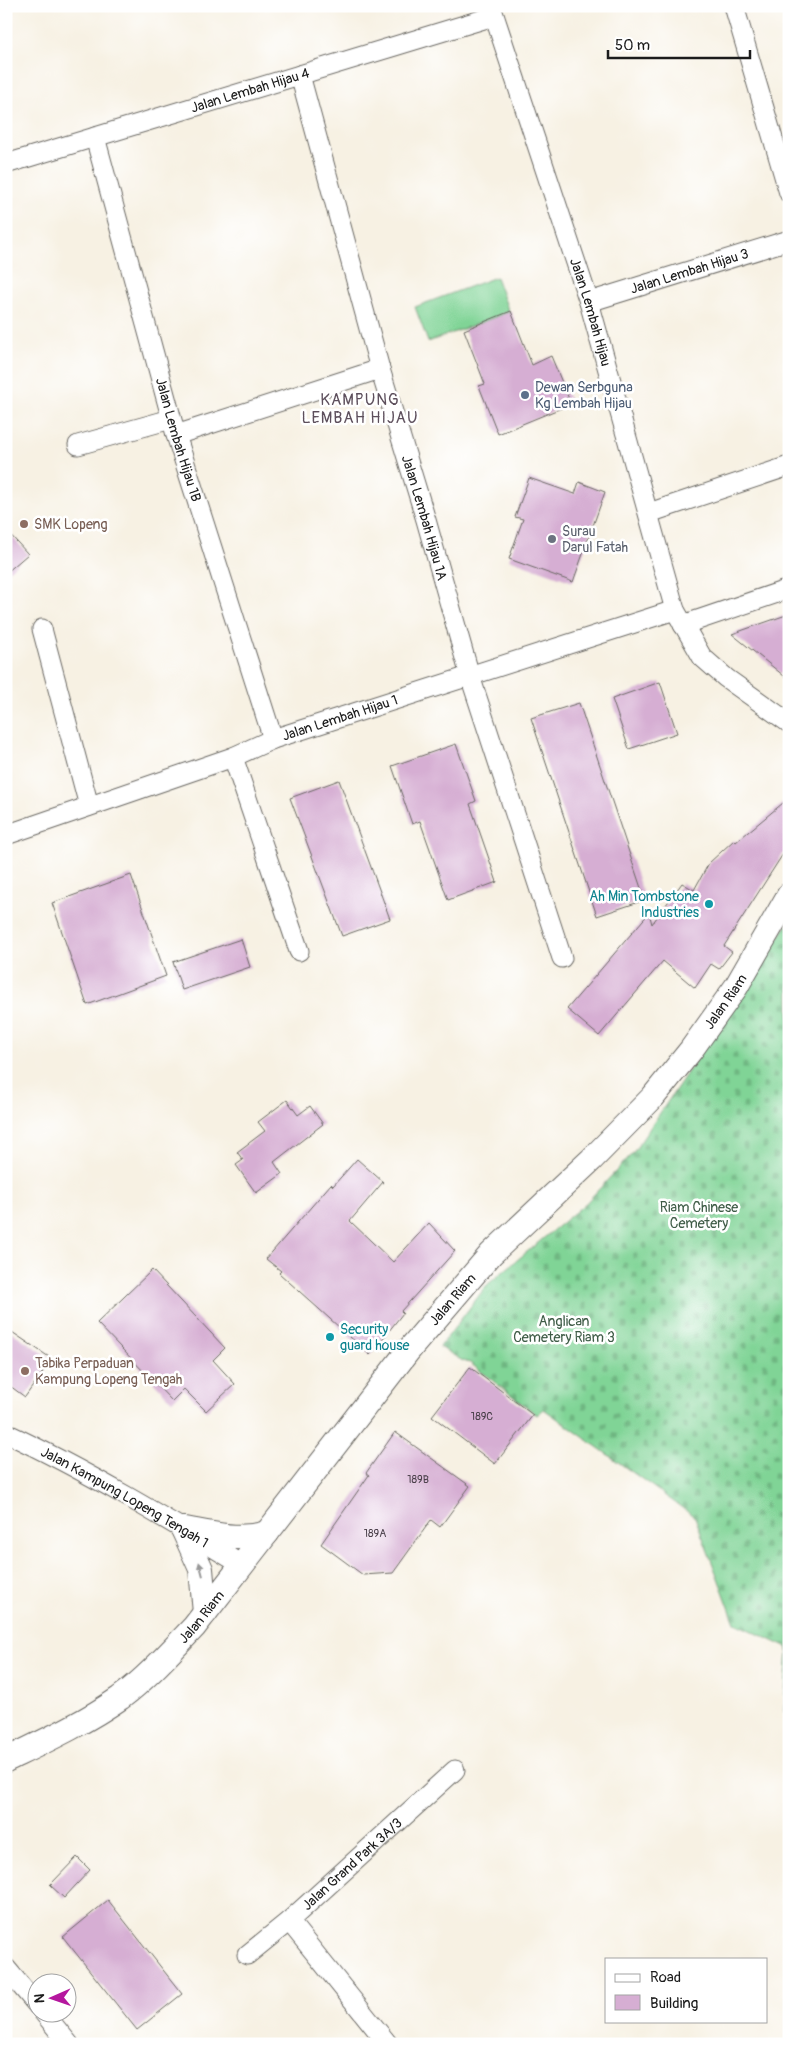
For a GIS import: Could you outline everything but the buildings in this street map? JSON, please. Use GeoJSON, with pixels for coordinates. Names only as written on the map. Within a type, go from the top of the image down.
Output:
{"type":"FeatureCollection","features":[{"type":"Feature","properties":{"kind":"main road","name":"Jalan Riam"},"geometry":{"type":"LineString","coordinates":[[6,1760],[71,1729],[120,1697],[158,1665],[194,1627],[408,1351],[491,1254],[591,1160],[653,1098],[691,1050],[736,987],[789,894]]}},
{"type":"Feature","properties":{"kind":"main road"},"geometry":{"type":"LineString","coordinates":[[183,1529],[236,1538],[267,1533]]}},
{"type":"Feature","properties":{"kind":"main road"},"geometry":{"type":"LineString","coordinates":[[183,1529],[201,1569],[205,1613]]}},
{"type":"Feature","properties":{"kind":"street"},"geometry":{"type":"LineString","coordinates":[[734,6],[789,193]]}},
{"type":"Feature","properties":{"kind":"street","name":"Jalan Lembah Hijau 4"},"geometry":{"type":"LineString","coordinates":[[6,164],[300,75],[493,11]]}},
{"type":"Feature","properties":{"kind":"street","name":"Jalan Lembah Hijau"},"geometry":{"type":"LineString","coordinates":[[493,11],[589,302],[679,618],[702,657],[726,678],[789,723]]}},
{"type":"Feature","properties":{"kind":"street","name":"Jalan Lembah Hijau 1A"},"geometry":{"type":"LineString","coordinates":[[300,75],[380,369],[426,520],[470,676],[562,958]]}},
{"type":"Feature","properties":{"kind":"street","name":"Jalan Lembah Hijau 1B"},"geometry":{"type":"LineString","coordinates":[[95,137],[174,427],[274,738]]}},
{"type":"Feature","properties":{"kind":"street","name":"Jalan Lembah Hijau 3"},"geometry":{"type":"LineString","coordinates":[[589,302],[789,240]]}},
{"type":"Feature","properties":{"kind":"street"},"geometry":{"type":"LineString","coordinates":[[78,445],[174,427],[380,369]]}},
{"type":"Feature","properties":{"kind":"street"},"geometry":{"type":"LineString","coordinates":[[649,513],[789,466]]}},
{"type":"Feature","properties":{"kind":"street","name":"Jalan Lembah Hijau 1"},"geometry":{"type":"LineString","coordinates":[[6,835],[233,757],[274,738],[470,676],[789,589]]}},
{"type":"Feature","properties":{"kind":"street"},"geometry":{"type":"LineString","coordinates":[[42,629],[89,806]]}},
{"type":"Feature","properties":{"kind":"street"},"geometry":{"type":"LineString","coordinates":[[233,757],[299,951]]}},
{"type":"Feature","properties":{"kind":"street","name":"Jalan Kampung Lopeng Tengah 1"},"geometry":{"type":"LineString","coordinates":[[6,1433],[39,1448],[183,1529],[242,1565]]}},
{"type":"Feature","properties":{"kind":"street","name":"Jalan Grand Park 3A/3"},"geometry":{"type":"LineString","coordinates":[[247,1955],[289,1921],[455,1770]]}},
{"type":"Feature","properties":{"kind":"street"},"geometry":{"type":"LineString","coordinates":[[289,1921],[388,2044]]}},
{"type":"Feature","properties":{"kind":"street"},"geometry":{"type":"LineString","coordinates":[[6,1968],[28,1994]]}},
{"type":"Feature","properties":{"kind":"street"},"geometry":{"type":"LineString","coordinates":[[51,2022],[69,2044]]}},
{"type":"Feature","properties":{"kind":"green space"},"geometry":{"type":"Polygon","coordinates":[[[496,277],[509,312],[428,342],[415,307],[496,277]]]}},
{"type":"Feature","properties":{"kind":"green space"},"geometry":{"type":"Polygon","coordinates":[[[789,922],[789,1721],[784,1710],[788,1648],[735,1623],[695,1517],[544,1409],[537,1415],[470,1363],[463,1361],[440,1347],[487,1285],[586,1203],[633,1153],[789,922]]]}},
{"type":"Feature","properties":{"kind":"place","name":"Dewan Serbguna Kg Lembah Hijau"},"geometry":{"type":"Point","coordinates":[525,395]}},
{"type":"Feature","properties":{"kind":"place","name":"SMK Lopeng"},"geometry":{"type":"Point","coordinates":[24,524]}},
{"type":"Feature","properties":{"kind":"place","name":"Surau Darul Fatah"},"geometry":{"type":"Point","coordinates":[552,539]}},
{"type":"Feature","properties":{"kind":"place","name":"Ah Min Tombstone Industries"},"geometry":{"type":"Point","coordinates":[709,904]}},
{"type":"Feature","properties":{"kind":"place","name":"Security guard house"},"geometry":{"type":"Point","coordinates":[330,1337]}},
{"type":"Feature","properties":{"kind":"place","name":"Tabika Perpaduan Kampung Lopeng Tengah"},"geometry":{"type":"Point","coordinates":[25,1371]}},
{"type":"Feature","properties":{"kind":"district","name":"KAMPUNG LEMBAH HIJAU"},"geometry":{"type":"Point","coordinates":[360,408]}},
{"type":"Feature","properties":{"kind":"park label","name":"Riam Chinese Cemetery"},"geometry":{"type":"Point","coordinates":[699,1216]}},
{"type":"Feature","properties":{"kind":"park label","name":"Anglican Cemetery Riam 3"},"geometry":{"type":"Point","coordinates":[564,1329]}}]}
